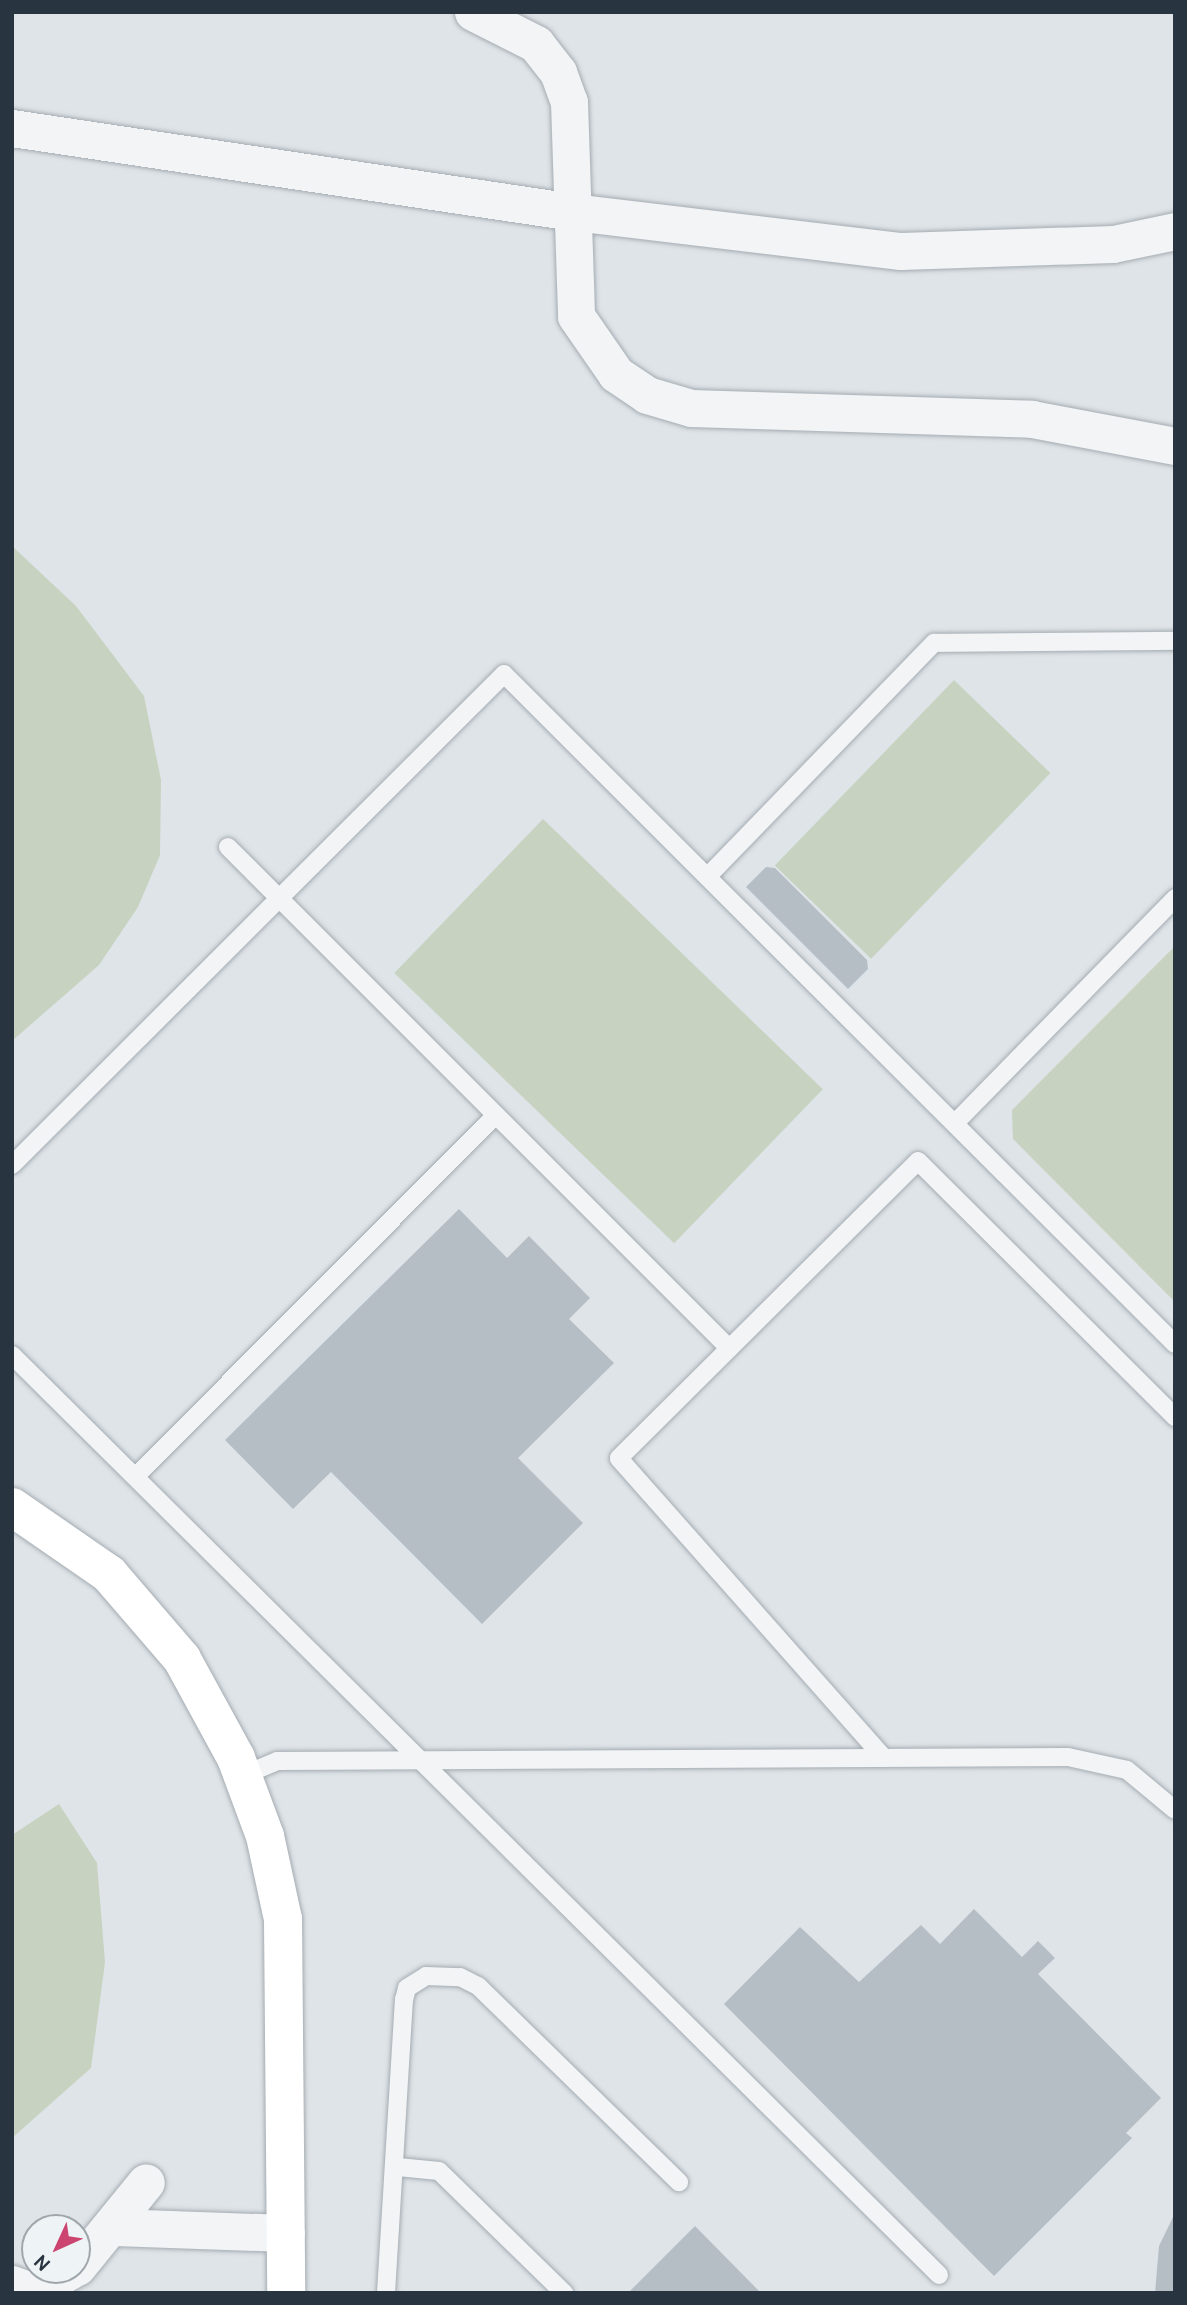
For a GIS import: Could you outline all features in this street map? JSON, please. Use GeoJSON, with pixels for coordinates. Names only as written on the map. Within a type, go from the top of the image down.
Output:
{"type":"FeatureCollection","features":[{"type":"Feature","properties":{"kind":"street"},"geometry":{"type":"LineString","coordinates":[[473,12],[536,44],[558,72],[569,102],[576,316],[616,374],[646,395],[691,408],[1032,419],[1175,446]]}},
{"type":"Feature","properties":{"kind":"street"},"geometry":{"type":"LineString","coordinates":[[12,128],[573,212],[901,251],[1113,244],[1175,231]]}},
{"type":"Feature","properties":{"kind":"street"},"geometry":{"type":"LineString","coordinates":[[12,1507],[118,1585],[182,1659],[243,1776],[265,1836],[283,1919],[286,2293]]}},
{"type":"Feature","properties":{"kind":"street"},"geometry":{"type":"LineString","coordinates":[[91,2252],[114,2227],[146,2182]]}},
{"type":"Feature","properties":{"kind":"street"},"geometry":{"type":"LineString","coordinates":[[114,2227],[286,2233]]}},
{"type":"Feature","properties":{"kind":"street"},"geometry":{"type":"LineString","coordinates":[[12,2284],[33,2292],[47,2284]]}},
{"type":"Feature","properties":{"kind":"lane"},"geometry":{"type":"LineString","coordinates":[[708,876],[934,643],[1175,641]]}},
{"type":"Feature","properties":{"kind":"lane"},"geometry":{"type":"LineString","coordinates":[[12,1165],[504,674],[1175,1344]]}},
{"type":"Feature","properties":{"kind":"lane"},"geometry":{"type":"LineString","coordinates":[[228,847],[729,1348]]}},
{"type":"Feature","properties":{"kind":"lane"},"geometry":{"type":"LineString","coordinates":[[955,1123],[1175,898]]}},
{"type":"Feature","properties":{"kind":"lane"},"geometry":{"type":"LineString","coordinates":[[135,1477],[496,1115]]}},
{"type":"Feature","properties":{"kind":"lane"},"geometry":{"type":"LineString","coordinates":[[884,1758],[619,1458],[918,1161],[1175,1417]]}},
{"type":"Feature","properties":{"kind":"lane"},"geometry":{"type":"LineString","coordinates":[[12,1355],[939,2275]]}},
{"type":"Feature","properties":{"kind":"lane"},"geometry":{"type":"LineString","coordinates":[[243,1776],[277,1761],[1068,1757],[1127,1770],[1175,1810]]}},
{"type":"Feature","properties":{"kind":"lane"},"geometry":{"type":"LineString","coordinates":[[386,2293],[398,2168],[404,2000],[415,1982],[442,1973],[478,1986],[679,2182]]}},
{"type":"Feature","properties":{"kind":"lane"},"geometry":{"type":"LineString","coordinates":[[398,2168],[439,2171],[564,2293]]}},
{"type":"Feature","properties":{"kind":"green space"},"geometry":{"type":"Polygon","coordinates":[[[12,546],[76,606],[144,696],[161,780],[160,855],[138,907],[99,965],[12,1041],[12,546]]]}},
{"type":"Feature","properties":{"kind":"green space"},"geometry":{"type":"Polygon","coordinates":[[[954,680],[1050,773],[871,959],[775,866],[954,680]]]}},
{"type":"Feature","properties":{"kind":"green space"},"geometry":{"type":"Polygon","coordinates":[[[543,819],[823,1089],[674,1243],[394,973],[543,819]]]}},
{"type":"Feature","properties":{"kind":"green space"},"geometry":{"type":"Polygon","coordinates":[[[1175,946],[1175,1302],[1013,1139],[1012,1110],[1175,946]]]}},
{"type":"Feature","properties":{"kind":"green space"},"geometry":{"type":"Polygon","coordinates":[[[59,1804],[97,1863],[105,1962],[91,2068],[12,2138],[12,1835],[59,1804]]]}},
{"type":"Feature","properties":{"kind":"building"},"geometry":{"type":"Polygon","coordinates":[[[766,867],[775,868],[867,960],[868,969],[848,989],[746,887],[766,867]]]}},
{"type":"Feature","properties":{"kind":"building"},"geometry":{"type":"Polygon","coordinates":[[[459,1209],[507,1258],[529,1236],[590,1298],[569,1319],[614,1363],[518,1458],[583,1523],[482,1624],[331,1472],[293,1509],[225,1440],[459,1209]]]}},
{"type":"Feature","properties":{"kind":"building"},"geometry":{"type":"Polygon","coordinates":[[[974,1909],[1022,1957],[1038,1941],[1055,1958],[1038,1974],[1161,2098],[1126,2133],[1132,2138],[994,2276],[724,2004],[800,1927],[859,1982],[921,1925],[940,1944],[974,1909]]]}},
{"type":"Feature","properties":{"kind":"building"},"geometry":{"type":"Polygon","coordinates":[[[1175,2213],[1175,2293],[1155,2293],[1159,2246],[1175,2213]]]}},
{"type":"Feature","properties":{"kind":"building"},"geometry":{"type":"Polygon","coordinates":[[[695,2226],[761,2293],[628,2293],[695,2226]]]}}]}
